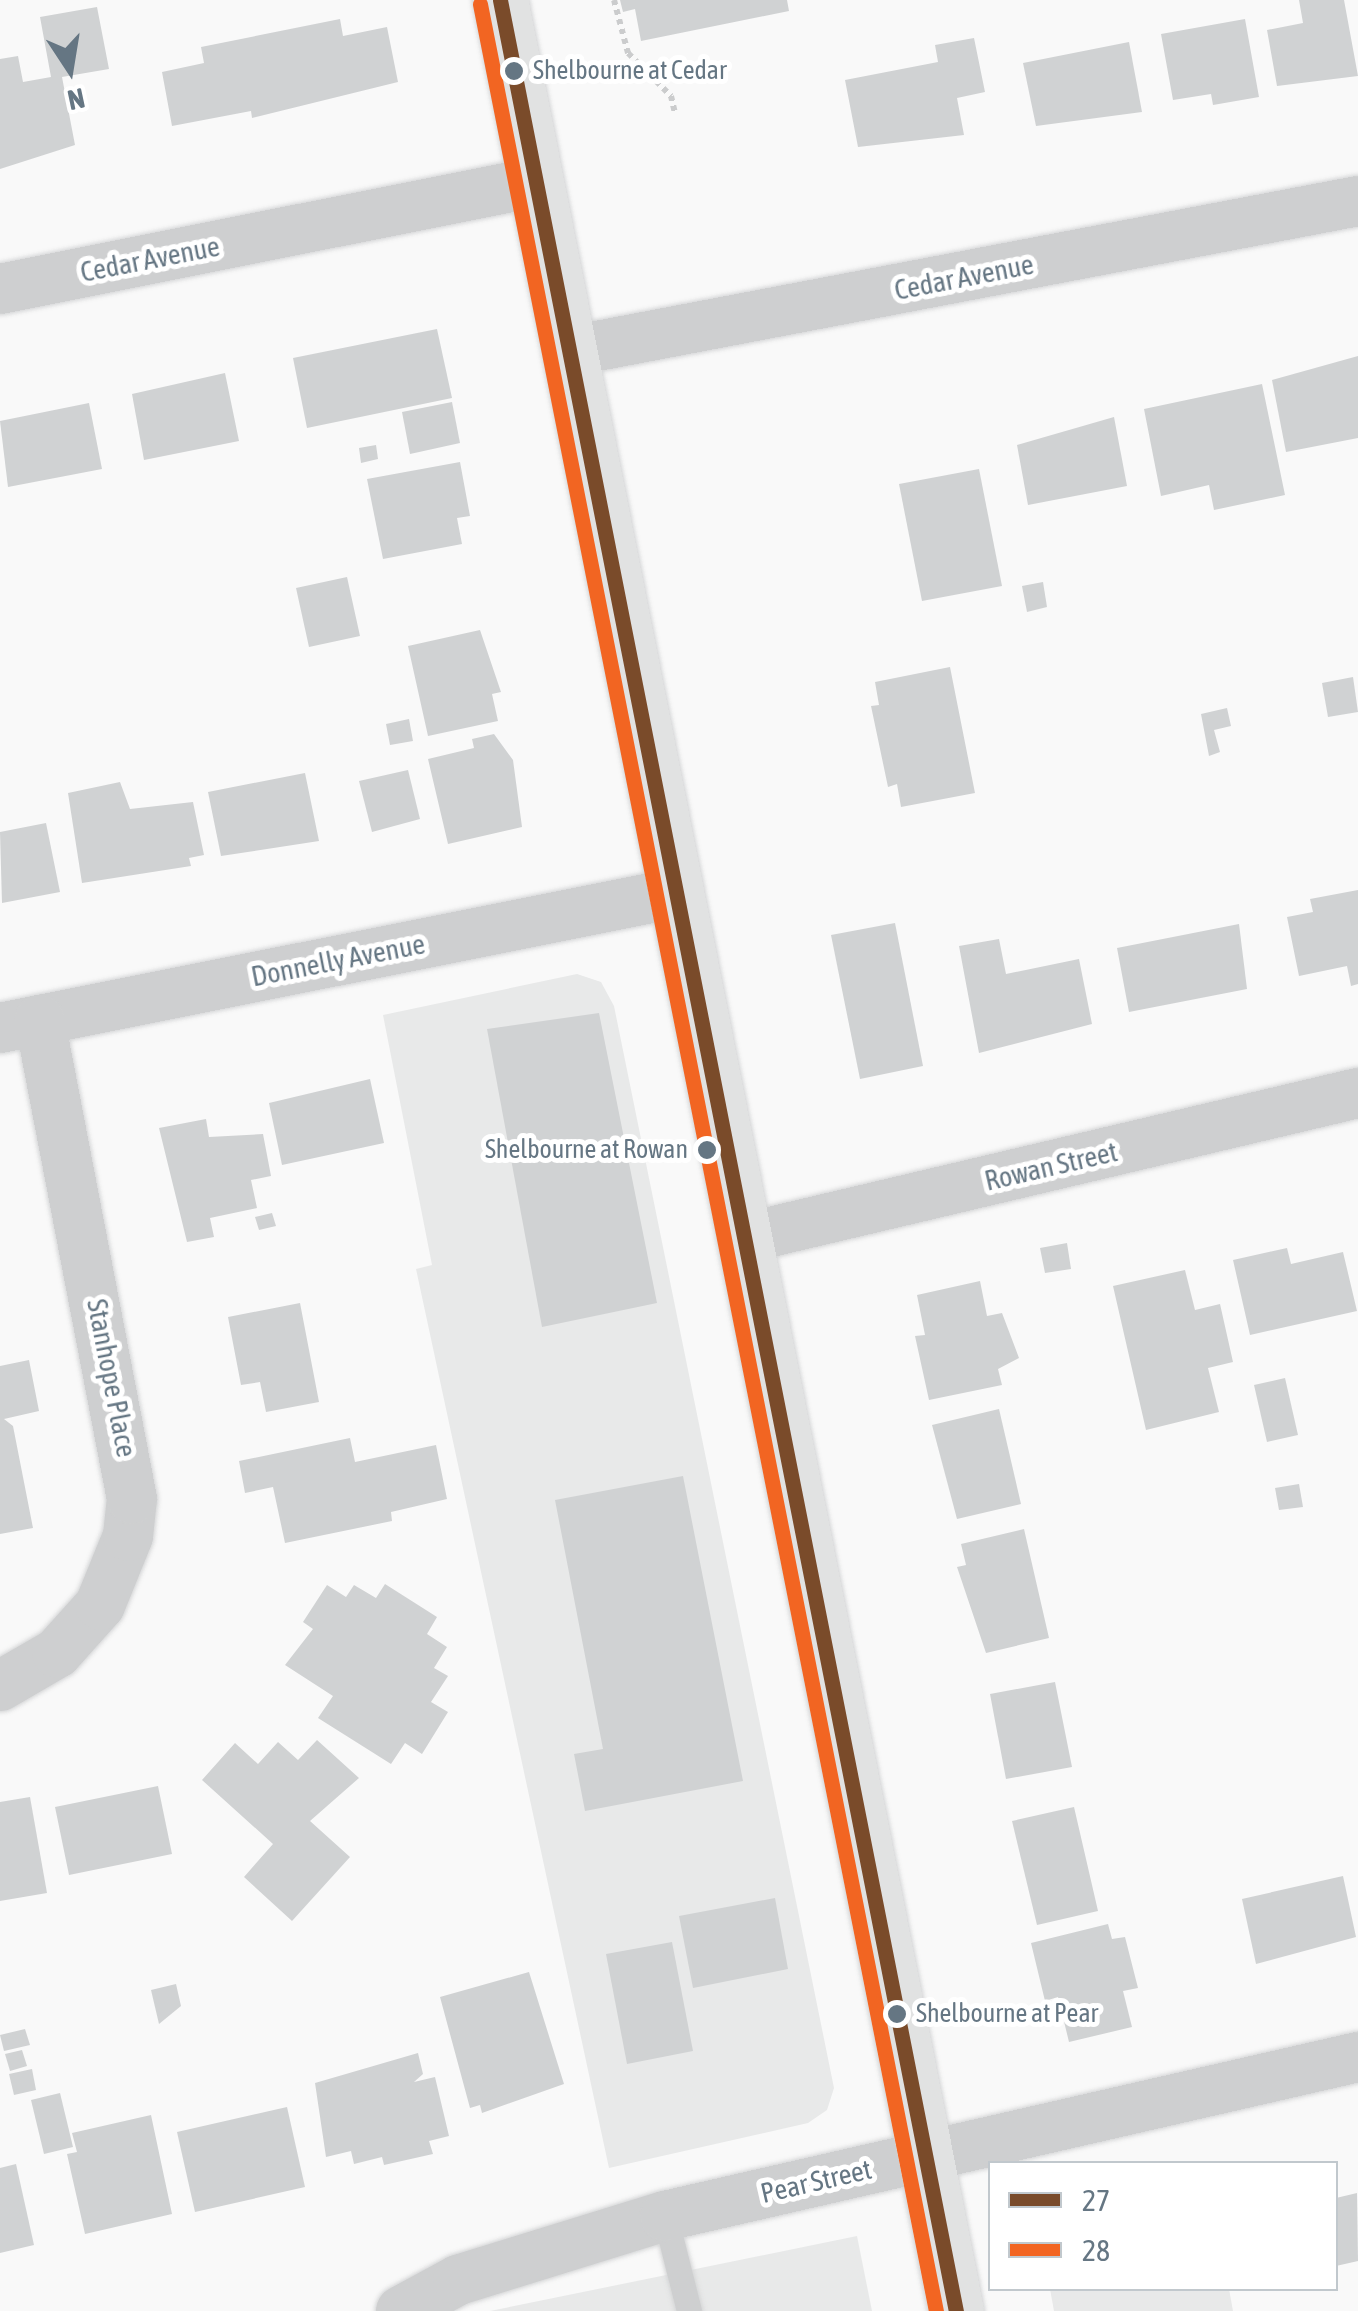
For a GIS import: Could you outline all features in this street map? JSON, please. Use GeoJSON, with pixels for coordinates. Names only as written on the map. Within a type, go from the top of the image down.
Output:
{"type":"FeatureCollection","features":[{"type":"Feature","properties":{"kind":"main road"},"geometry":{"type":"LineString","coordinates":[[500,0],[956,2311]]}},
{"type":"Feature","properties":{"kind":"street","name":"Cedar Avenue"},"geometry":{"type":"LineString","coordinates":[[0,289],[536,182]]}},
{"type":"Feature","properties":{"kind":"street","name":"Cedar Avenue"},"geometry":{"type":"LineString","coordinates":[[570,351],[1358,201]]}},
{"type":"Feature","properties":{"kind":"street","name":"Donnelly Avenue"},"geometry":{"type":"LineString","coordinates":[[20,1024],[676,892]]}},
{"type":"Feature","properties":{"kind":"street","name":"Stanhope Place"},"geometry":{"type":"LineString","coordinates":[[0,1686],[57,1653],[100,1605],[128,1536],[132,1498],[20,1024]]}},
{"type":"Feature","properties":{"kind":"street","name":"Rowan Street"},"geometry":{"type":"LineString","coordinates":[[745,1238],[1358,1094]]}},
{"type":"Feature","properties":{"kind":"street","name":"Pear Street"},"geometry":{"type":"LineString","coordinates":[[401,2311],[448,2298],[665,2216],[1358,2057]]}},
{"type":"Feature","properties":{"kind":"lane"},"geometry":{"type":"LineString","coordinates":[[665,2216],[689,2311]]}},
{"type":"Feature","properties":{"kind":"path"},"geometry":{"type":"LineString","coordinates":[[614,0],[628,53],[671,96],[675,114]]}},
{"type":"Feature","properties":{"kind":"shaded area"},"geometry":{"type":"Polygon","coordinates":[[[577,974],[601,982],[614,1006],[834,2088],[827,2110],[808,2123],[609,2168],[416,1269],[432,1265],[383,1015],[577,974]]]}},
{"type":"Feature","properties":{"kind":"shaded area"},"geometry":{"type":"Polygon","coordinates":[[[857,2236],[872,2311],[490,2311],[857,2236]]]}},
{"type":"Feature","properties":{"kind":"shaded area"},"geometry":{"type":"Polygon","coordinates":[[[1050,2291],[1229,2291],[1233,2311],[1054,2311],[1050,2291]]]}},
{"type":"Feature","properties":{"kind":"building"},"geometry":{"type":"Polygon","coordinates":[[[620,0],[787,0],[789,11],[641,41],[635,9],[623,12],[620,0]]]}},
{"type":"Feature","properties":{"kind":"building"},"geometry":{"type":"Polygon","coordinates":[[[1299,0],[1344,0],[1358,76],[1277,86],[1267,30],[1303,23],[1299,0]]]}},
{"type":"Feature","properties":{"kind":"building"},"geometry":{"type":"Polygon","coordinates":[[[97,7],[109,69],[62,77],[75,145],[0,169],[0,59],[18,56],[23,82],[51,77],[40,17],[97,7]]]}},
{"type":"Feature","properties":{"kind":"building"},"geometry":{"type":"Polygon","coordinates":[[[340,19],[343,36],[387,27],[398,82],[252,118],[251,111],[172,126],[162,72],[204,63],[201,47],[340,19]]]}},
{"type":"Feature","properties":{"kind":"building"},"geometry":{"type":"Polygon","coordinates":[[[1245,19],[1259,97],[1213,105],[1211,94],[1173,100],[1161,34],[1245,19]]]}},
{"type":"Feature","properties":{"kind":"building"},"geometry":{"type":"Polygon","coordinates":[[[974,38],[985,92],[957,98],[964,135],[858,147],[845,80],[938,62],[935,45],[974,38]]]}},
{"type":"Feature","properties":{"kind":"building"},"geometry":{"type":"Polygon","coordinates":[[[1129,42],[1142,112],[1036,126],[1023,63],[1129,42]]]}},
{"type":"Feature","properties":{"kind":"building"},"geometry":{"type":"Polygon","coordinates":[[[437,329],[452,398],[307,428],[293,358],[437,329]]]}},
{"type":"Feature","properties":{"kind":"building"},"geometry":{"type":"Polygon","coordinates":[[[1358,356],[1358,438],[1286,452],[1272,380],[1358,356]]]}},
{"type":"Feature","properties":{"kind":"building"},"geometry":{"type":"Polygon","coordinates":[[[225,373],[239,441],[144,460],[132,394],[225,373]]]}},
{"type":"Feature","properties":{"kind":"building"},"geometry":{"type":"Polygon","coordinates":[[[1262,384],[1285,495],[1214,510],[1209,485],[1161,496],[1144,409],[1262,384]]]}},
{"type":"Feature","properties":{"kind":"building"},"geometry":{"type":"Polygon","coordinates":[[[452,402],[460,443],[410,454],[402,412],[452,402]]]}},
{"type":"Feature","properties":{"kind":"building"},"geometry":{"type":"Polygon","coordinates":[[[89,403],[102,469],[8,487],[0,421],[89,403]]]}},
{"type":"Feature","properties":{"kind":"building"},"geometry":{"type":"Polygon","coordinates":[[[1114,417],[1127,486],[1028,505],[1017,445],[1114,417]]]}},
{"type":"Feature","properties":{"kind":"building"},"geometry":{"type":"Polygon","coordinates":[[[376,445],[378,459],[361,463],[359,448],[376,445]]]}},
{"type":"Feature","properties":{"kind":"building"},"geometry":{"type":"Polygon","coordinates":[[[460,462],[470,516],[457,518],[462,544],[383,559],[367,479],[460,462]]]}},
{"type":"Feature","properties":{"kind":"building"},"geometry":{"type":"Polygon","coordinates":[[[979,469],[1002,586],[922,601],[899,484],[979,469]]]}},
{"type":"Feature","properties":{"kind":"building"},"geometry":{"type":"Polygon","coordinates":[[[347,577],[360,636],[309,647],[296,588],[347,577]]]}},
{"type":"Feature","properties":{"kind":"building"},"geometry":{"type":"Polygon","coordinates":[[[1043,582],[1047,607],[1027,612],[1022,586],[1043,582]]]}},
{"type":"Feature","properties":{"kind":"building"},"geometry":{"type":"Polygon","coordinates":[[[480,630],[501,692],[492,694],[498,721],[428,736],[408,646],[480,630]]]}},
{"type":"Feature","properties":{"kind":"building"},"geometry":{"type":"Polygon","coordinates":[[[950,667],[975,793],[901,807],[897,784],[888,787],[871,706],[879,705],[875,682],[950,667]]]}},
{"type":"Feature","properties":{"kind":"building"},"geometry":{"type":"Polygon","coordinates":[[[1353,677],[1358,712],[1328,717],[1322,683],[1353,677]]]}},
{"type":"Feature","properties":{"kind":"building"},"geometry":{"type":"Polygon","coordinates":[[[1227,708],[1231,726],[1214,730],[1220,752],[1209,756],[1201,714],[1227,708]]]}},
{"type":"Feature","properties":{"kind":"building"},"geometry":{"type":"Polygon","coordinates":[[[409,719],[413,741],[390,745],[386,724],[409,719]]]}},
{"type":"Feature","properties":{"kind":"building"},"geometry":{"type":"Polygon","coordinates":[[[494,734],[513,760],[522,827],[448,844],[428,759],[474,748],[472,739],[494,734]]]}},
{"type":"Feature","properties":{"kind":"building"},"geometry":{"type":"Polygon","coordinates":[[[408,770],[420,819],[372,832],[359,781],[408,770]]]}},
{"type":"Feature","properties":{"kind":"building"},"geometry":{"type":"Polygon","coordinates":[[[305,773],[319,841],[221,856],[208,792],[305,773]]]}},
{"type":"Feature","properties":{"kind":"building"},"geometry":{"type":"Polygon","coordinates":[[[120,782],[130,809],[193,802],[204,855],[189,858],[191,866],[82,883],[68,793],[120,782]]]}},
{"type":"Feature","properties":{"kind":"building"},"geometry":{"type":"Polygon","coordinates":[[[46,823],[60,892],[2,903],[0,832],[46,823]]]}},
{"type":"Feature","properties":{"kind":"building"},"geometry":{"type":"Polygon","coordinates":[[[1358,890],[1358,984],[1351,986],[1347,966],[1299,976],[1287,917],[1313,912],[1310,899],[1358,890]]]}},
{"type":"Feature","properties":{"kind":"building"},"geometry":{"type":"Polygon","coordinates":[[[895,923],[923,1066],[860,1079],[831,935],[895,923]]]}},
{"type":"Feature","properties":{"kind":"building"},"geometry":{"type":"Polygon","coordinates":[[[1239,924],[1247,989],[1129,1012],[1117,948],[1239,924]]]}},
{"type":"Feature","properties":{"kind":"building"},"geometry":{"type":"Polygon","coordinates":[[[999,939],[1006,974],[1079,959],[1092,1024],[979,1053],[959,946],[999,939]]]}},
{"type":"Feature","properties":{"kind":"building"},"geometry":{"type":"Polygon","coordinates":[[[599,1013],[657,1303],[542,1327],[487,1029],[599,1013]]]}},
{"type":"Feature","properties":{"kind":"building"},"geometry":{"type":"Polygon","coordinates":[[[370,1079],[384,1143],[282,1165],[269,1103],[370,1079]]]}},
{"type":"Feature","properties":{"kind":"building"},"geometry":{"type":"Polygon","coordinates":[[[206,1119],[209,1137],[263,1134],[271,1176],[251,1180],[257,1208],[210,1218],[214,1237],[187,1242],[159,1128],[206,1119]]]}},
{"type":"Feature","properties":{"kind":"building"},"geometry":{"type":"Polygon","coordinates":[[[272,1213],[276,1226],[259,1230],[255,1217],[272,1213]]]}},
{"type":"Feature","properties":{"kind":"building"},"geometry":{"type":"Polygon","coordinates":[[[1067,1243],[1071,1269],[1045,1273],[1040,1248],[1067,1243]]]}},
{"type":"Feature","properties":{"kind":"building"},"geometry":{"type":"Polygon","coordinates":[[[1287,1248],[1291,1264],[1343,1252],[1357,1311],[1250,1335],[1233,1260],[1287,1248]]]}},
{"type":"Feature","properties":{"kind":"building"},"geometry":{"type":"Polygon","coordinates":[[[1185,1270],[1195,1310],[1220,1304],[1233,1362],[1208,1368],[1219,1412],[1146,1430],[1113,1286],[1185,1270]]]}},
{"type":"Feature","properties":{"kind":"building"},"geometry":{"type":"Polygon","coordinates":[[[980,1281],[987,1316],[1002,1313],[1019,1358],[998,1369],[1002,1385],[929,1400],[915,1336],[925,1335],[917,1295],[980,1281]]]}},
{"type":"Feature","properties":{"kind":"building"},"geometry":{"type":"Polygon","coordinates":[[[300,1303],[319,1402],[266,1412],[260,1382],[241,1385],[228,1317],[300,1303]]]}},
{"type":"Feature","properties":{"kind":"building"},"geometry":{"type":"Polygon","coordinates":[[[29,1360],[39,1411],[4,1419],[13,1426],[33,1528],[0,1534],[0,1366],[29,1360]]]}},
{"type":"Feature","properties":{"kind":"building"},"geometry":{"type":"Polygon","coordinates":[[[1285,1378],[1298,1435],[1267,1442],[1254,1385],[1285,1378]]]}},
{"type":"Feature","properties":{"kind":"building"},"geometry":{"type":"Polygon","coordinates":[[[999,1409],[1021,1504],[957,1519],[932,1425],[999,1409]]]}},
{"type":"Feature","properties":{"kind":"building"},"geometry":{"type":"Polygon","coordinates":[[[350,1438],[355,1462],[436,1445],[447,1499],[391,1512],[392,1521],[285,1543],[273,1487],[245,1493],[239,1461],[350,1438]]]}},
{"type":"Feature","properties":{"kind":"building"},"geometry":{"type":"Polygon","coordinates":[[[683,1476],[743,1781],[585,1811],[574,1754],[603,1749],[555,1500],[683,1476]]]}},
{"type":"Feature","properties":{"kind":"building"},"geometry":{"type":"Polygon","coordinates":[[[1299,1484],[1303,1507],[1279,1510],[1275,1488],[1299,1484]]]}},
{"type":"Feature","properties":{"kind":"building"},"geometry":{"type":"Polygon","coordinates":[[[1024,1529],[1049,1638],[986,1653],[957,1567],[966,1565],[961,1544],[1024,1529]]]}},
{"type":"Feature","properties":{"kind":"building"},"geometry":{"type":"Polygon","coordinates":[[[385,1584],[437,1617],[427,1634],[447,1647],[434,1668],[448,1676],[431,1702],[448,1712],[422,1754],[405,1743],[391,1764],[318,1718],[333,1696],[285,1665],[313,1629],[303,1622],[327,1585],[346,1597],[354,1585],[376,1598],[385,1584]]]}},
{"type":"Feature","properties":{"kind":"building"},"geometry":{"type":"Polygon","coordinates":[[[1055,1682],[1072,1767],[1006,1779],[990,1694],[1055,1682]]]}},
{"type":"Feature","properties":{"kind":"building"},"geometry":{"type":"Polygon","coordinates":[[[317,1740],[359,1778],[310,1821],[350,1857],[292,1921],[244,1877],[273,1844],[202,1780],[235,1743],[258,1764],[278,1742],[298,1760],[317,1740]]]}},
{"type":"Feature","properties":{"kind":"building"},"geometry":{"type":"Polygon","coordinates":[[[158,1786],[172,1854],[69,1875],[55,1807],[158,1786]]]}},
{"type":"Feature","properties":{"kind":"building"},"geometry":{"type":"Polygon","coordinates":[[[30,1797],[47,1893],[0,1901],[0,1802],[30,1797]]]}},
{"type":"Feature","properties":{"kind":"building"},"geometry":{"type":"Polygon","coordinates":[[[1074,1807],[1098,1911],[1037,1925],[1012,1821],[1074,1807]]]}},
{"type":"Feature","properties":{"kind":"building"},"geometry":{"type":"Polygon","coordinates":[[[1343,1876],[1356,1937],[1256,1964],[1242,1899],[1343,1876]]]}},
{"type":"Feature","properties":{"kind":"building"},"geometry":{"type":"Polygon","coordinates":[[[775,1898],[788,1969],[693,1988],[679,1916],[775,1898]]]}},
{"type":"Feature","properties":{"kind":"building"},"geometry":{"type":"Polygon","coordinates":[[[1108,1924],[1112,1939],[1125,1937],[1138,1988],[1123,1991],[1132,2027],[1069,2042],[1058,1997],[1045,2001],[1031,1943],[1108,1924]]]}},
{"type":"Feature","properties":{"kind":"building"},"geometry":{"type":"Polygon","coordinates":[[[672,1942],[693,2051],[627,2064],[606,1954],[672,1942]]]}},
{"type":"Feature","properties":{"kind":"building"},"geometry":{"type":"Polygon","coordinates":[[[529,1972],[564,2084],[482,2113],[480,2105],[470,2108],[440,1997],[529,1972]]]}},
{"type":"Feature","properties":{"kind":"building"},"geometry":{"type":"Polygon","coordinates":[[[176,1984],[181,2006],[159,2024],[151,1990],[176,1984]]]}},
{"type":"Feature","properties":{"kind":"building"},"geometry":{"type":"Polygon","coordinates":[[[25,2029],[30,2045],[4,2051],[0,2035],[25,2029]]]}},
{"type":"Feature","properties":{"kind":"building"},"geometry":{"type":"Polygon","coordinates":[[[22,2050],[27,2066],[10,2071],[5,2054],[22,2050]]]}},
{"type":"Feature","properties":{"kind":"building"},"geometry":{"type":"Polygon","coordinates":[[[418,2053],[423,2074],[414,2082],[435,2077],[449,2136],[429,2141],[433,2154],[384,2165],[382,2157],[354,2164],[351,2151],[326,2157],[315,2083],[418,2053]]]}},
{"type":"Feature","properties":{"kind":"building"},"geometry":{"type":"Polygon","coordinates":[[[32,2069],[36,2090],[14,2095],[9,2074],[32,2069]]]}},
{"type":"Feature","properties":{"kind":"building"},"geometry":{"type":"Polygon","coordinates":[[[60,2093],[73,2147],[44,2154],[31,2100],[60,2093]]]}},
{"type":"Feature","properties":{"kind":"building"},"geometry":{"type":"Polygon","coordinates":[[[287,2107],[305,2187],[195,2212],[177,2132],[287,2107]]]}},
{"type":"Feature","properties":{"kind":"building"},"geometry":{"type":"Polygon","coordinates":[[[151,2115],[172,2214],[85,2234],[67,2154],[77,2152],[72,2133],[151,2115]]]}},
{"type":"Feature","properties":{"kind":"building"},"geometry":{"type":"Polygon","coordinates":[[[16,2164],[34,2245],[0,2253],[0,2168],[16,2164]]]}},
{"type":"Feature","properties":{"kind":"building"},"geometry":{"type":"Polygon","coordinates":[[[1357,2193],[1358,2261],[1338,2266],[1338,2198],[1357,2193]]]}},
{"type":"Feature","properties":{"kind":"transit line","name":"27"},"geometry":{"type":"LineString","coordinates":[[500,0],[956,2311]]}},
{"type":"Feature","properties":{"kind":"transit line","name":"28"},"geometry":{"type":"LineString","coordinates":[[480,4],[936,2311]]}},
{"type":"Feature","properties":{"kind":"place","name":"Shelbourne at Cedar"},"geometry":{"type":"Point","coordinates":[514,71]}},
{"type":"Feature","properties":{"kind":"place","name":"Shelbourne at Rowan"},"geometry":{"type":"Point","coordinates":[707,1150]}},
{"type":"Feature","properties":{"kind":"place","name":"Shelbourne at Pear"},"geometry":{"type":"Point","coordinates":[897,2014]}}]}
